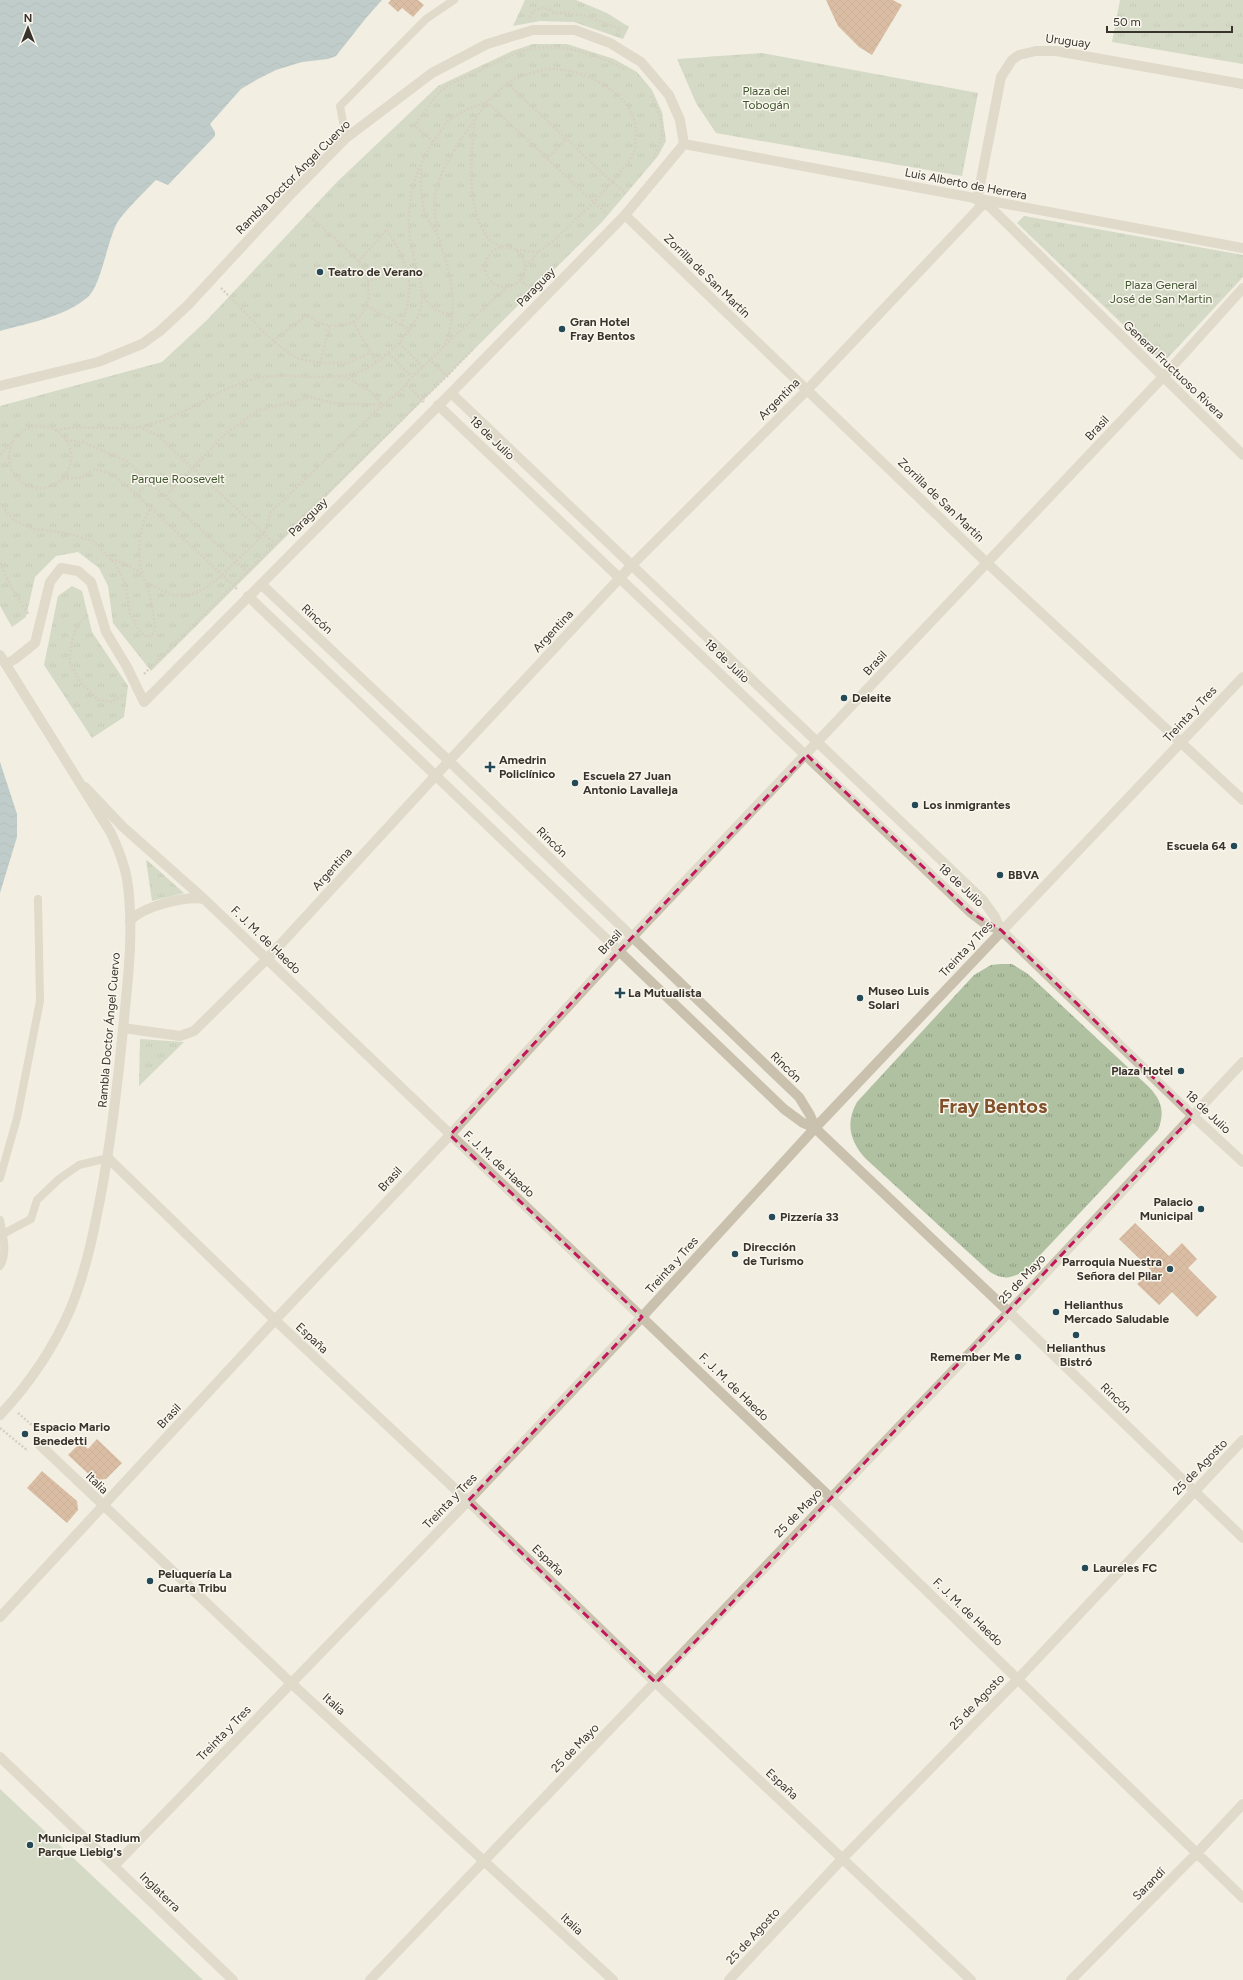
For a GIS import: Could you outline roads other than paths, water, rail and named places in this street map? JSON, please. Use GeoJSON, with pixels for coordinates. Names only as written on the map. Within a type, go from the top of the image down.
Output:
{"type":"FeatureCollection","features":[{"type":"Feature","properties":{"kind":"street","name":"Rambla Doctor Ángel Cuervo"},"geometry":{"type":"LineString","coordinates":[[0,386],[98,362],[142,344],[172,321],[346,138],[432,73],[487,44],[533,30],[575,30],[610,42],[640,62],[669,95],[680,120],[684,144]]}},
{"type":"Feature","properties":{"kind":"street","name":"Uruguay"},"geometry":{"type":"LineString","coordinates":[[981,201],[999,83],[1006,69],[1019,55],[1036,51],[1056,51],[1243,84]]}},
{"type":"Feature","properties":{"kind":"street","name":"Luis Alberto de Herrera"},"geometry":{"type":"LineString","coordinates":[[684,144],[981,201],[1243,248]]}},
{"type":"Feature","properties":{"kind":"street","name":"Paraguay"},"geometry":{"type":"LineString","coordinates":[[6,664],[15,660],[35,643],[50,582],[61,568],[78,571],[91,582],[106,632],[127,667],[144,702],[451,393],[625,215],[684,144]]}},
{"type":"Feature","properties":{"kind":"street","name":"General Fructuoso Rivera"},"geometry":{"type":"LineString","coordinates":[[981,201],[1243,455]]}},
{"type":"Feature","properties":{"kind":"street","name":"Argentina"},"geometry":{"type":"LineString","coordinates":[[123,1028],[180,1036],[194,1031],[267,959],[435,775],[631,566],[807,390],[981,201]]}},
{"type":"Feature","properties":{"kind":"street","name":"Zorrilla de San Martín"},"geometry":{"type":"LineString","coordinates":[[625,215],[987,563],[1243,800]]}},
{"type":"Feature","properties":{"kind":"street","name":"Brasil"},"geometry":{"type":"LineString","coordinates":[[0,1617],[274,1320],[450,1135],[632,937],[1162,378],[1243,288]]}},
{"type":"Feature","properties":{"kind":"street","name":"18 de Julio"},"geometry":{"type":"LineString","coordinates":[[451,393],[982,899],[995,917],[1001,930],[1193,1116],[1243,1162]]}},
{"type":"Feature","properties":{"kind":"street","name":"18 de Julio"},"geometry":{"type":"LineString","coordinates":[[438,405],[970,912],[987,925],[1001,930]]}},
{"type":"Feature","properties":{"kind":"street","name":"Rincón"},"geometry":{"type":"LineString","coordinates":[[260,584],[449,761],[799,1097],[810,1115],[815,1128]]}},
{"type":"Feature","properties":{"kind":"street","name":"Rincón"},"geometry":{"type":"LineString","coordinates":[[248,596],[620,950],[784,1109],[803,1123],[815,1128],[1009,1312],[1243,1538]]}},
{"type":"Feature","properties":{"kind":"street","name":"Rambla Doctor Ángel Cuervo"},"geometry":{"type":"LineString","coordinates":[[0,655],[111,833],[118,847],[127,878],[130,921],[130,949],[123,1028],[108,1158],[92,1237],[78,1289],[70,1310],[45,1358],[20,1392],[0,1415]]}},
{"type":"Feature","properties":{"kind":"street","name":"Treinta y Tres"},"geometry":{"type":"LineString","coordinates":[[114,1866],[468,1500],[642,1317],[815,1128],[1243,676]]}},
{"type":"Feature","properties":{"kind":"street","name":"F. J. M. de Haedo"},"geometry":{"type":"LineString","coordinates":[[73,774],[123,827],[204,899],[642,1317],[831,1498],[1243,1898]]}},
{"type":"Feature","properties":{"kind":"street"},"geometry":{"type":"LineString","coordinates":[[130,921],[136,915],[145,910],[187,899],[204,899]]}},
{"type":"Feature","properties":{"kind":"street","name":"25 de Mayo"},"geometry":{"type":"LineString","coordinates":[[370,1980],[486,1861],[1009,1312],[1243,1062]]}},
{"type":"Feature","properties":{"kind":"street","name":"España"},"geometry":{"type":"LineString","coordinates":[[108,1158],[274,1320],[468,1500],[656,1683],[971,1980]]}},
{"type":"Feature","properties":{"kind":"street","name":"25 de Agosto"},"geometry":{"type":"LineString","coordinates":[[729,1980],[843,1858],[1018,1679],[1243,1440]]}},
{"type":"Feature","properties":{"kind":"street","name":"Italia"},"geometry":{"type":"LineString","coordinates":[[40,1445],[103,1507],[291,1683],[486,1861],[613,1980]]}},
{"type":"Feature","properties":{"kind":"street","name":"Inglaterra"},"geometry":{"type":"LineString","coordinates":[[0,1758],[233,1980]]}},
{"type":"Feature","properties":{"kind":"street","name":"Sarandí"},"geometry":{"type":"LineString","coordinates":[[1071,1980],[1197,1854],[1243,1804]]}},
{"type":"Feature","properties":{"kind":"lane"},"geometry":{"type":"LineString","coordinates":[[346,138],[340,106],[426,19],[454,0]]}},
{"type":"Feature","properties":{"kind":"lane"},"geometry":{"type":"LineString","coordinates":[[0,1178],[17,1118],[40,1001],[38,899]]}},
{"type":"Feature","properties":{"kind":"lane"},"geometry":{"type":"LineString","coordinates":[[3,1234],[31,1218],[37,1200],[59,1179],[79,1165],[108,1158]]}},
{"type":"Feature","properties":{"kind":"lane"},"geometry":{"type":"LineString","coordinates":[[0,1220],[3,1234],[4,1258],[0,1266]]}},
{"type":"Feature","properties":{"kind":"water"},"geometry":{"type":"Polygon","coordinates":[[[0,0],[382,0],[336,56],[328,59],[302,62],[276,70],[241,89],[210,124],[215,132],[215,136],[168,185],[156,180],[117,223],[113,231],[97,283],[88,297],[68,310],[34,322],[0,331],[0,0]]]}},
{"type":"Feature","properties":{"kind":"water"},"geometry":{"type":"Polygon","coordinates":[[[0,762],[17,814],[17,837],[0,893],[0,762]]]}},
{"type":"Feature","properties":{"kind":"place","name":"Teatro de Verano"},"geometry":{"type":"Point","coordinates":[320,272]}},
{"type":"Feature","properties":{"kind":"place","name":"Gran Hotel Fray Bentos"},"geometry":{"type":"Point","coordinates":[562,329]}},
{"type":"Feature","properties":{"kind":"place","name":"Deleite"},"geometry":{"type":"Point","coordinates":[844,698]}},
{"type":"Feature","properties":{"kind":"place","name":"Amedrin Policlínico"},"geometry":{"type":"Point","coordinates":[490,767]}},
{"type":"Feature","properties":{"kind":"place","name":"Escuela 27 Juan Antonio Lavalleja"},"geometry":{"type":"Point","coordinates":[575,783]}},
{"type":"Feature","properties":{"kind":"place","name":"Los inmigrantes"},"geometry":{"type":"Point","coordinates":[915,805]}},
{"type":"Feature","properties":{"kind":"place","name":"Escuela 64"},"geometry":{"type":"Point","coordinates":[1234,846]}},
{"type":"Feature","properties":{"kind":"place","name":"BBVA"},"geometry":{"type":"Point","coordinates":[1000,875]}},
{"type":"Feature","properties":{"kind":"place","name":"La Mutualista"},"geometry":{"type":"Point","coordinates":[620,993]}},
{"type":"Feature","properties":{"kind":"place","name":"Museo Luis Solari"},"geometry":{"type":"Point","coordinates":[860,998]}},
{"type":"Feature","properties":{"kind":"place","name":"Plaza Hotel"},"geometry":{"type":"Point","coordinates":[1181,1071]}},
{"type":"Feature","properties":{"kind":"place","name":"Palacio Municipal"},"geometry":{"type":"Point","coordinates":[1201,1209]}},
{"type":"Feature","properties":{"kind":"place","name":"Pizzería 33"},"geometry":{"type":"Point","coordinates":[772,1217]}},
{"type":"Feature","properties":{"kind":"place","name":"Dirección de Turismo"},"geometry":{"type":"Point","coordinates":[735,1254]}},
{"type":"Feature","properties":{"kind":"place","name":"Parroquia Nuestra Señora del Pilar"},"geometry":{"type":"Point","coordinates":[1170,1269]}},
{"type":"Feature","properties":{"kind":"place","name":"Helianthus Mercado Saludable"},"geometry":{"type":"Point","coordinates":[1056,1312]}},
{"type":"Feature","properties":{"kind":"place","name":"Helianthus Bistró"},"geometry":{"type":"Point","coordinates":[1076,1335]}},
{"type":"Feature","properties":{"kind":"place","name":"Remember Me"},"geometry":{"type":"Point","coordinates":[1018,1357]}},
{"type":"Feature","properties":{"kind":"place","name":"Espacio Mario Benedetti"},"geometry":{"type":"Point","coordinates":[25,1434]}},
{"type":"Feature","properties":{"kind":"place","name":"Laureles FC"},"geometry":{"type":"Point","coordinates":[1085,1568]}},
{"type":"Feature","properties":{"kind":"place","name":"Peluquería La Cuarta Tribu"},"geometry":{"type":"Point","coordinates":[150,1581]}},
{"type":"Feature","properties":{"kind":"place","name":"Municipal Stadium Parque Liebig's"},"geometry":{"type":"Point","coordinates":[30,1845]}},
{"type":"Feature","properties":{"kind":"district","name":"Fray Bentos"},"geometry":{"type":"Point","coordinates":[993,1106]}},
{"type":"Feature","properties":{"kind":"park label","name":"Plaza del Tobogán"},"geometry":{"type":"Point","coordinates":[766,98]}},
{"type":"Feature","properties":{"kind":"park label","name":"Plaza General José de San Martin"},"geometry":{"type":"Point","coordinates":[1161,292]}},
{"type":"Feature","properties":{"kind":"park label","name":"Parque Roosevelt"},"geometry":{"type":"Point","coordinates":[178,479]}}]}
